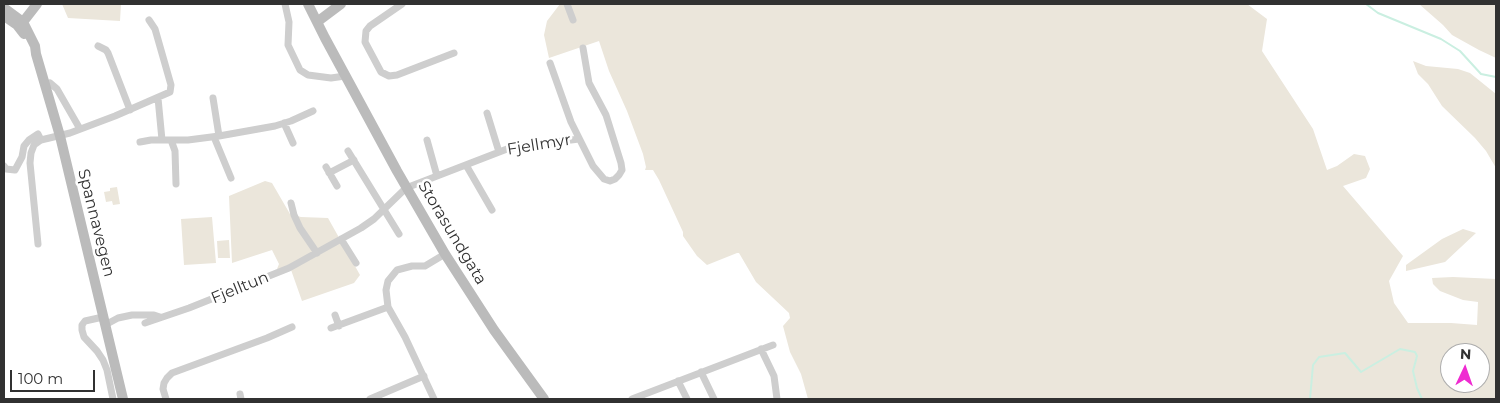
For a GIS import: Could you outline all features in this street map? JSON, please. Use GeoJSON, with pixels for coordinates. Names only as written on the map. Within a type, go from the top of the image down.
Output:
{"type":"FeatureCollection","features":[{"type":"Feature","properties":{"kind":"main road"},"geometry":{"type":"LineString","coordinates":[[20,22],[30,4]]}},
{"type":"Feature","properties":{"kind":"main road"},"geometry":{"type":"LineString","coordinates":[[20,22],[37,4]]}},
{"type":"Feature","properties":{"kind":"main road","name":"Storasundgata"},"geometry":{"type":"LineString","coordinates":[[308,4],[406,188],[445,254],[494,330],[544,399]]}},
{"type":"Feature","properties":{"kind":"main road"},"geometry":{"type":"LineString","coordinates":[[317,22],[341,4]]}},
{"type":"Feature","properties":{"kind":"main road"},"geometry":{"type":"LineString","coordinates":[[4,8],[20,22]]}},
{"type":"Feature","properties":{"kind":"main road"},"geometry":{"type":"LineString","coordinates":[[4,16],[20,22]]}},
{"type":"Feature","properties":{"kind":"main road","name":"Spannavegen"},"geometry":{"type":"LineString","coordinates":[[20,22],[36,54],[60,136],[123,399]]}},
{"type":"Feature","properties":{"kind":"street"},"geometry":{"type":"LineString","coordinates":[[285,4],[288,22],[288,45],[300,70],[308,75],[331,78],[345,76]]}},
{"type":"Feature","properties":{"kind":"street"},"geometry":{"type":"LineString","coordinates":[[402,4],[370,26],[366,31],[366,42],[381,72],[388,76],[402,74],[454,53]]}},
{"type":"Feature","properties":{"kind":"street"},"geometry":{"type":"LineString","coordinates":[[567,4],[573,20]]}},
{"type":"Feature","properties":{"kind":"street"},"geometry":{"type":"LineString","coordinates":[[4,166],[6,170],[18,167],[24,146],[29,140],[39,137],[60,136],[130,110],[170,92],[171,85],[155,30],[149,20]]}},
{"type":"Feature","properties":{"kind":"street"},"geometry":{"type":"LineString","coordinates":[[98,46],[108,53],[130,110]]}},
{"type":"Feature","properties":{"kind":"street"},"geometry":{"type":"LineString","coordinates":[[550,64],[579,139],[599,174],[604,179],[610,181],[615,179],[622,170],[621,163],[606,115],[589,83],[583,48]]}},
{"type":"Feature","properties":{"kind":"street"},"geometry":{"type":"LineString","coordinates":[[50,83],[57,89],[80,129]]}},
{"type":"Feature","properties":{"kind":"street"},"geometry":{"type":"LineString","coordinates":[[158,98],[162,140]]}},
{"type":"Feature","properties":{"kind":"street"},"geometry":{"type":"LineString","coordinates":[[213,98],[216,137],[231,178]]}},
{"type":"Feature","properties":{"kind":"street"},"geometry":{"type":"LineString","coordinates":[[140,142],[216,137],[284,123],[313,111]]}},
{"type":"Feature","properties":{"kind":"street","name":"Fjellmyr"},"geometry":{"type":"LineString","coordinates":[[487,114],[499,152]]}},
{"type":"Feature","properties":{"kind":"street"},"geometry":{"type":"LineString","coordinates":[[284,123],[293,143]]}},
{"type":"Feature","properties":{"kind":"street"},"geometry":{"type":"LineString","coordinates":[[38,244],[30,164],[31,153],[39,137]]}},
{"type":"Feature","properties":{"kind":"street","name":"Fjellmyr"},"geometry":{"type":"LineString","coordinates":[[406,188],[499,152],[523,146],[579,139]]}},
{"type":"Feature","properties":{"kind":"street"},"geometry":{"type":"LineString","coordinates":[[171,140],[175,151],[176,184]]}},
{"type":"Feature","properties":{"kind":"street"},"geometry":{"type":"LineString","coordinates":[[427,140],[437,176]]}},
{"type":"Feature","properties":{"kind":"street"},"geometry":{"type":"LineString","coordinates":[[348,151],[399,234]]}},
{"type":"Feature","properties":{"kind":"street"},"geometry":{"type":"LineString","coordinates":[[336,186],[328,170],[354,160]]}},
{"type":"Feature","properties":{"kind":"street"},"geometry":{"type":"LineString","coordinates":[[466,165],[492,210]]}},
{"type":"Feature","properties":{"kind":"street","name":"Fjelltun"},"geometry":{"type":"LineString","coordinates":[[144,323],[190,308],[289,268],[361,228],[406,188]]}},
{"type":"Feature","properties":{"kind":"street"},"geometry":{"type":"LineString","coordinates":[[291,203],[300,228],[316,253]]}},
{"type":"Feature","properties":{"kind":"street"},"geometry":{"type":"LineString","coordinates":[[341,240],[356,263]]}},
{"type":"Feature","properties":{"kind":"street"},"geometry":{"type":"LineString","coordinates":[[434,399],[405,337],[388,307],[386,290],[392,275],[397,270],[405,267],[425,266],[445,254]]}},
{"type":"Feature","properties":{"kind":"street"},"geometry":{"type":"LineString","coordinates":[[331,328],[388,307]]}},
{"type":"Feature","properties":{"kind":"street","name":"Fjelltun"},"geometry":{"type":"LineString","coordinates":[[114,399],[103,360],[98,351],[84,337],[82,325],[85,321],[104,321],[132,315],[154,315],[160,317]]}},
{"type":"Feature","properties":{"kind":"street"},"geometry":{"type":"LineString","coordinates":[[335,315],[339,326]]}},
{"type":"Feature","properties":{"kind":"street"},"geometry":{"type":"LineString","coordinates":[[166,399],[163,389],[164,383],[166,378],[172,373],[292,327]]}},
{"type":"Feature","properties":{"kind":"street"},"geometry":{"type":"LineString","coordinates":[[634,399],[678,380],[773,345]]}},
{"type":"Feature","properties":{"kind":"street"},"geometry":{"type":"LineString","coordinates":[[761,349],[772,369],[777,399]]}},
{"type":"Feature","properties":{"kind":"street"},"geometry":{"type":"LineString","coordinates":[[700,372],[714,399]]}},
{"type":"Feature","properties":{"kind":"street"},"geometry":{"type":"LineString","coordinates":[[370,399],[424,376]]}},
{"type":"Feature","properties":{"kind":"street"},"geometry":{"type":"LineString","coordinates":[[678,380],[687,399]]}},
{"type":"Feature","properties":{"kind":"street"},"geometry":{"type":"LineString","coordinates":[[777,390],[783,399]]}},
{"type":"Feature","properties":{"kind":"shaded area"},"geometry":{"type":"Polygon","coordinates":[[[62,4],[121,4],[120,21],[68,18],[62,4]]]}},
{"type":"Feature","properties":{"kind":"shaded area"},"geometry":{"type":"Polygon","coordinates":[[[560,4],[1247,4],[1267,19],[1262,51],[1313,129],[1327,170],[1337,166],[1354,154],[1365,156],[1370,169],[1366,178],[1343,186],[1403,256],[1389,281],[1394,303],[1408,323],[1477,325],[1478,302],[1463,300],[1440,291],[1433,284],[1432,278],[1496,279],[1496,399],[808,399],[801,374],[790,352],[783,326],[790,318],[789,313],[756,282],[739,253],[707,265],[697,256],[683,236],[683,232],[659,180],[653,170],[645,170],[643,154],[609,71],[599,41],[549,58],[544,35],[547,21],[560,4]]]}},
{"type":"Feature","properties":{"kind":"shaded area"},"geometry":{"type":"Polygon","coordinates":[[[1419,4],[1496,4],[1496,58],[1452,35],[1419,4]]]}},
{"type":"Feature","properties":{"kind":"shaded area"},"geometry":{"type":"Polygon","coordinates":[[[1413,61],[1426,66],[1458,69],[1470,73],[1496,94],[1496,168],[1486,151],[1475,138],[1442,106],[1428,84],[1418,74],[1413,61]]]}},
{"type":"Feature","properties":{"kind":"shaded area"},"geometry":{"type":"Polygon","coordinates":[[[265,181],[272,183],[290,214],[301,217],[328,218],[360,275],[354,283],[302,301],[290,267],[275,274],[279,264],[272,250],[232,263],[229,196],[265,181]]]}},
{"type":"Feature","properties":{"kind":"shaded area"},"geometry":{"type":"Polygon","coordinates":[[[117,187],[120,204],[113,205],[112,201],[106,202],[104,192],[110,191],[110,188],[117,187]]]}},
{"type":"Feature","properties":{"kind":"shaded area"},"geometry":{"type":"Polygon","coordinates":[[[212,217],[216,263],[184,265],[181,219],[212,217]]]}},
{"type":"Feature","properties":{"kind":"shaded area"},"geometry":{"type":"Polygon","coordinates":[[[1463,229],[1476,233],[1445,262],[1406,271],[1406,265],[1442,239],[1463,229]]]}},
{"type":"Feature","properties":{"kind":"shaded area"},"geometry":{"type":"Polygon","coordinates":[[[229,240],[230,258],[218,258],[217,241],[229,240]]]}},
{"type":"Feature","properties":{"kind":"waterway"},"geometry":{"type":"LineString","coordinates":[[1366,4],[1378,13],[1441,39],[1460,51],[1481,74],[1496,77]]}},
{"type":"Feature","properties":{"kind":"waterway"},"geometry":{"type":"LineString","coordinates":[[1310,399],[1313,365],[1319,357],[1345,353],[1361,372],[1400,349],[1415,352],[1417,356],[1413,371],[1422,399]]}}]}
